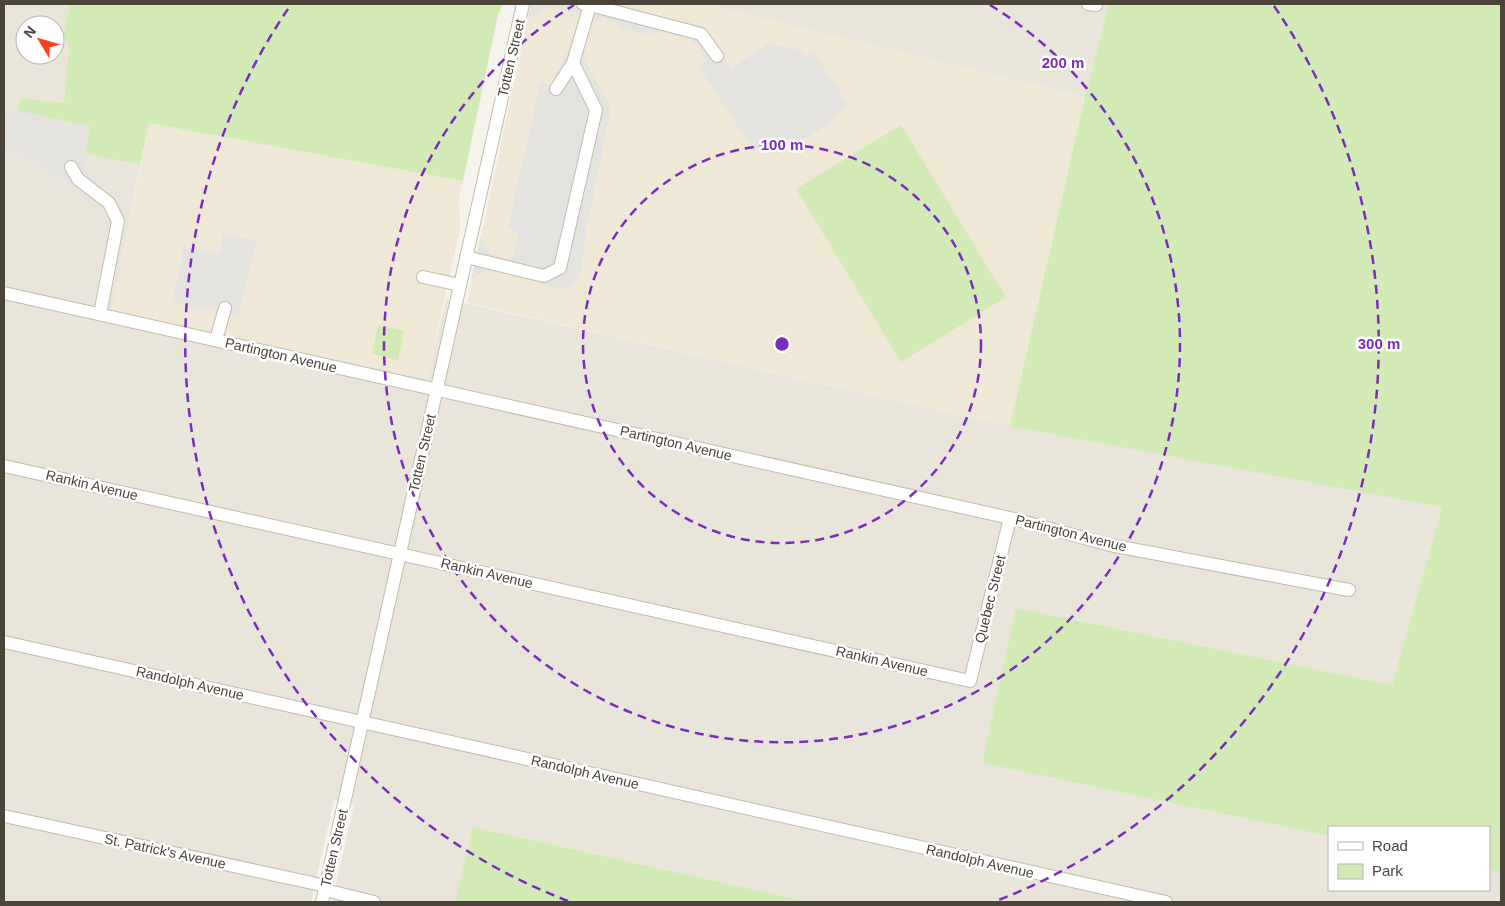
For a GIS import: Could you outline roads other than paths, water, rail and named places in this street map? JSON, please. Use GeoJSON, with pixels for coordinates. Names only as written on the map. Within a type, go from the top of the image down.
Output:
{"type":"FeatureCollection","features":[{"type":"Feature","properties":{"kind":"street","name":"Totten Street"},"geometry":{"type":"LineString","coordinates":[[324,893],[522,4]]}},
{"type":"Feature","properties":{"kind":"street"},"geometry":{"type":"LineString","coordinates":[[556,89],[573,63],[586,5],[701,34],[717,56]]}},
{"type":"Feature","properties":{"kind":"street"},"geometry":{"type":"LineString","coordinates":[[466,257],[544,276],[560,268],[596,110],[573,63]]}},
{"type":"Feature","properties":{"kind":"street"},"geometry":{"type":"LineString","coordinates":[[72,166],[78,180],[109,202],[118,221],[100,314]]}},
{"type":"Feature","properties":{"kind":"street"},"geometry":{"type":"LineString","coordinates":[[423,277],[460,285]]}},
{"type":"Feature","properties":{"kind":"street","name":"Partington Avenue"},"geometry":{"type":"LineString","coordinates":[[4,293],[1010,518],[1110,545],[1349,590]]}},
{"type":"Feature","properties":{"kind":"street"},"geometry":{"type":"LineString","coordinates":[[216,340],[224,308]]}},
{"type":"Feature","properties":{"kind":"street","name":"Rankin Avenue"},"geometry":{"type":"LineString","coordinates":[[4,466],[970,681]]}},
{"type":"Feature","properties":{"kind":"street","name":"Quebec Street"},"geometry":{"type":"LineString","coordinates":[[970,681],[1010,518]]}},
{"type":"Feature","properties":{"kind":"street","name":"Randolph Avenue"},"geometry":{"type":"LineString","coordinates":[[4,642],[1166,902]]}},
{"type":"Feature","properties":{"kind":"street","name":"St. Patrick's Avenue"},"geometry":{"type":"LineString","coordinates":[[4,816],[324,893],[374,902]]}}]}
